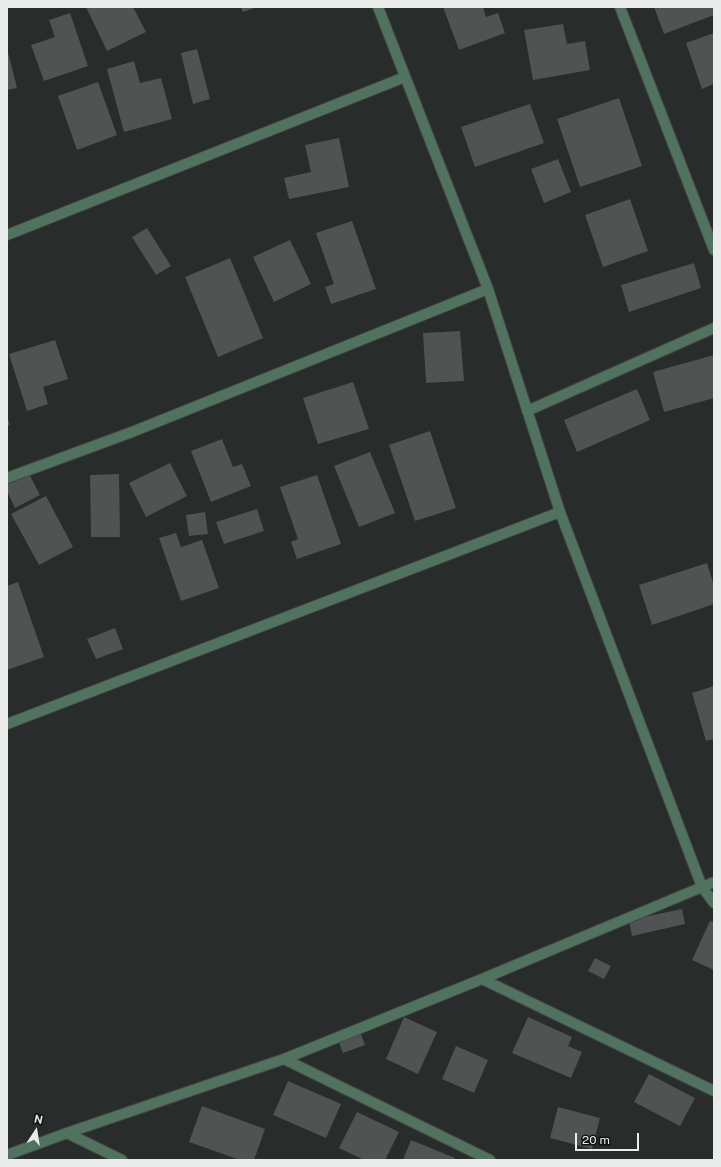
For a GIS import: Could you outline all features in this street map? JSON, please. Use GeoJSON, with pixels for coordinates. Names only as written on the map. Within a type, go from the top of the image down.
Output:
{"type":"FeatureCollection","features":[{"type":"Feature","properties":{"kind":"street"},"geometry":{"type":"LineString","coordinates":[[378,7],[488,289],[560,512],[702,887],[714,903]]}},
{"type":"Feature","properties":{"kind":"street"},"geometry":{"type":"LineString","coordinates":[[620,7],[714,250]]}},
{"type":"Feature","properties":{"kind":"street"},"geometry":{"type":"LineString","coordinates":[[7,235],[405,77]]}},
{"type":"Feature","properties":{"kind":"street"},"geometry":{"type":"LineString","coordinates":[[7,478],[132,432],[488,289]]}},
{"type":"Feature","properties":{"kind":"street"},"geometry":{"type":"LineString","coordinates":[[527,411],[714,328]]}},
{"type":"Feature","properties":{"kind":"street"},"geometry":{"type":"LineString","coordinates":[[7,724],[560,512]]}},
{"type":"Feature","properties":{"kind":"street"},"geometry":{"type":"LineString","coordinates":[[7,1155],[284,1059],[482,979],[714,882]]}},
{"type":"Feature","properties":{"kind":"street"},"geometry":{"type":"LineString","coordinates":[[482,979],[714,1092]]}},
{"type":"Feature","properties":{"kind":"street"},"geometry":{"type":"LineString","coordinates":[[284,1059],[490,1160]]}},
{"type":"Feature","properties":{"kind":"street"},"geometry":{"type":"LineString","coordinates":[[67,1133],[122,1160]]}},
{"type":"Feature","properties":{"kind":"building"},"geometry":{"type":"Polygon","coordinates":[[[86,7],[133,7],[146,32],[107,51],[86,7]]]}},
{"type":"Feature","properties":{"kind":"building"},"geometry":{"type":"Polygon","coordinates":[[[241,7],[257,7],[243,12],[241,7]]]}},
{"type":"Feature","properties":{"kind":"building"},"geometry":{"type":"Polygon","coordinates":[[[443,7],[483,7],[486,17],[498,13],[505,33],[459,50],[443,7]]]}},
{"type":"Feature","properties":{"kind":"building"},"geometry":{"type":"Polygon","coordinates":[[[654,7],[714,7],[714,15],[664,34],[654,7]]]}},
{"type":"Feature","properties":{"kind":"building"},"geometry":{"type":"Polygon","coordinates":[[[70,13],[88,66],[44,81],[31,45],[55,37],[49,20],[70,13]]]}},
{"type":"Feature","properties":{"kind":"building"},"geometry":{"type":"Polygon","coordinates":[[[563,24],[567,44],[585,41],[590,70],[533,80],[524,30],[563,24]]]}},
{"type":"Feature","properties":{"kind":"building"},"geometry":{"type":"Polygon","coordinates":[[[714,33],[714,84],[702,89],[686,43],[714,33]]]}},
{"type":"Feature","properties":{"kind":"building"},"geometry":{"type":"Polygon","coordinates":[[[7,48],[17,88],[7,90],[7,48]]]}},
{"type":"Feature","properties":{"kind":"building"},"geometry":{"type":"Polygon","coordinates":[[[197,49],[210,99],[193,104],[181,53],[197,49]]]}},
{"type":"Feature","properties":{"kind":"building"},"geometry":{"type":"Polygon","coordinates":[[[134,61],[140,83],[161,78],[172,119],[124,132],[107,69],[134,61]]]}},
{"type":"Feature","properties":{"kind":"building"},"geometry":{"type":"Polygon","coordinates":[[[98,82],[117,135],[77,150],[58,96],[98,82]]]}},
{"type":"Feature","properties":{"kind":"building"},"geometry":{"type":"Polygon","coordinates":[[[619,98],[642,166],[580,187],[557,119],[619,98]]]}},
{"type":"Feature","properties":{"kind":"building"},"geometry":{"type":"Polygon","coordinates":[[[530,104],[544,143],[475,167],[461,127],[530,104]]]}},
{"type":"Feature","properties":{"kind":"building"},"geometry":{"type":"Polygon","coordinates":[[[339,138],[349,187],[289,199],[284,178],[311,172],[305,145],[339,138]]]}},
{"type":"Feature","properties":{"kind":"building"},"geometry":{"type":"Polygon","coordinates":[[[558,159],[571,192],[544,203],[531,169],[558,159]]]}},
{"type":"Feature","properties":{"kind":"building"},"geometry":{"type":"Polygon","coordinates":[[[630,199],[648,251],[603,267],[585,215],[630,199]]]}},
{"type":"Feature","properties":{"kind":"building"},"geometry":{"type":"Polygon","coordinates":[[[352,221],[376,289],[331,304],[325,287],[334,284],[316,233],[352,221]]]}},
{"type":"Feature","properties":{"kind":"building"},"geometry":{"type":"Polygon","coordinates":[[[147,228],[171,266],[156,275],[132,237],[147,228]]]}},
{"type":"Feature","properties":{"kind":"building"},"geometry":{"type":"Polygon","coordinates":[[[290,240],[311,284],[274,302],[253,257],[290,240]]]}},
{"type":"Feature","properties":{"kind":"building"},"geometry":{"type":"Polygon","coordinates":[[[230,258],[263,338],[218,357],[185,277],[230,258]]]}},
{"type":"Feature","properties":{"kind":"building"},"geometry":{"type":"Polygon","coordinates":[[[694,263],[701,288],[629,312],[621,285],[694,263]]]}},
{"type":"Feature","properties":{"kind":"building"},"geometry":{"type":"Polygon","coordinates":[[[460,331],[464,381],[426,383],[423,333],[460,331]]]}},
{"type":"Feature","properties":{"kind":"building"},"geometry":{"type":"Polygon","coordinates":[[[55,340],[68,379],[43,387],[48,404],[27,411],[9,354],[55,340]]]}},
{"type":"Feature","properties":{"kind":"building"},"geometry":{"type":"Polygon","coordinates":[[[714,355],[714,398],[664,412],[653,372],[714,355]]]}},
{"type":"Feature","properties":{"kind":"building"},"geometry":{"type":"Polygon","coordinates":[[[353,382],[369,429],[318,444],[303,398],[353,382]]]}},
{"type":"Feature","properties":{"kind":"building"},"geometry":{"type":"Polygon","coordinates":[[[637,389],[650,420],[577,452],[564,420],[637,389]]]}},
{"type":"Feature","properties":{"kind":"building"},"geometry":{"type":"Polygon","coordinates":[[[7,416],[10,425],[7,426],[7,416]]]}},
{"type":"Feature","properties":{"kind":"building"},"geometry":{"type":"Polygon","coordinates":[[[430,431],[456,508],[415,521],[389,445],[430,431]]]}},
{"type":"Feature","properties":{"kind":"building"},"geometry":{"type":"Polygon","coordinates":[[[222,439],[233,467],[242,464],[251,486],[211,502],[191,451],[222,439]]]}},
{"type":"Feature","properties":{"kind":"building"},"geometry":{"type":"Polygon","coordinates":[[[370,452],[395,513],[359,527],[334,466],[370,452]]]}},
{"type":"Feature","properties":{"kind":"building"},"geometry":{"type":"Polygon","coordinates":[[[170,463],[187,496],[146,517],[129,483],[170,463]]]}},
{"type":"Feature","properties":{"kind":"building"},"geometry":{"type":"Polygon","coordinates":[[[28,472],[40,495],[15,508],[7,491],[7,482],[28,472]]]}},
{"type":"Feature","properties":{"kind":"building"},"geometry":{"type":"Polygon","coordinates":[[[119,474],[120,537],[91,537],[90,475],[119,474]]]}},
{"type":"Feature","properties":{"kind":"building"},"geometry":{"type":"Polygon","coordinates":[[[317,475],[341,544],[297,559],[291,542],[298,539],[280,487],[317,475]]]}},
{"type":"Feature","properties":{"kind":"building"},"geometry":{"type":"Polygon","coordinates":[[[46,496],[73,547],[39,565],[11,514],[46,496]]]}},
{"type":"Feature","properties":{"kind":"building"},"geometry":{"type":"Polygon","coordinates":[[[257,509],[264,531],[224,544],[216,522],[257,509]]]}},
{"type":"Feature","properties":{"kind":"building"},"geometry":{"type":"Polygon","coordinates":[[[205,512],[208,534],[189,536],[186,515],[205,512]]]}},
{"type":"Feature","properties":{"kind":"building"},"geometry":{"type":"Polygon","coordinates":[[[176,533],[181,547],[202,540],[219,588],[181,601],[159,538],[176,533]]]}},
{"type":"Feature","properties":{"kind":"building"},"geometry":{"type":"Polygon","coordinates":[[[707,563],[714,586],[714,604],[652,625],[639,585],[707,563]]]}},
{"type":"Feature","properties":{"kind":"building"},"geometry":{"type":"Polygon","coordinates":[[[18,582],[44,657],[7,670],[7,586],[18,582]]]}},
{"type":"Feature","properties":{"kind":"building"},"geometry":{"type":"Polygon","coordinates":[[[115,628],[123,649],[96,659],[87,639],[115,628]]]}},
{"type":"Feature","properties":{"kind":"building"},"geometry":{"type":"Polygon","coordinates":[[[714,686],[714,739],[706,741],[692,693],[714,686]]]}},
{"type":"Feature","properties":{"kind":"building"},"geometry":{"type":"Polygon","coordinates":[[[682,909],[685,924],[632,936],[629,920],[682,909]]]}},
{"type":"Feature","properties":{"kind":"building"},"geometry":{"type":"Polygon","coordinates":[[[710,921],[714,922],[714,970],[692,960],[710,921]]]}},
{"type":"Feature","properties":{"kind":"building"},"geometry":{"type":"Polygon","coordinates":[[[595,958],[611,966],[604,979],[588,971],[595,958]]]}},
{"type":"Feature","properties":{"kind":"building"},"geometry":{"type":"Polygon","coordinates":[[[404,1017],[437,1032],[418,1074],[386,1059],[404,1017]]]}},
{"type":"Feature","properties":{"kind":"building"},"geometry":{"type":"Polygon","coordinates":[[[528,1017],[572,1037],[568,1046],[582,1052],[571,1078],[512,1053],[528,1017]]]}},
{"type":"Feature","properties":{"kind":"building"},"geometry":{"type":"Polygon","coordinates":[[[357,1024],[365,1045],[343,1053],[335,1032],[357,1024]]]}},
{"type":"Feature","properties":{"kind":"building"},"geometry":{"type":"Polygon","coordinates":[[[456,1046],[488,1060],[474,1093],[442,1079],[456,1046]]]}},
{"type":"Feature","properties":{"kind":"building"},"geometry":{"type":"Polygon","coordinates":[[[649,1074],[695,1098],[680,1126],[634,1102],[649,1074]]]}},
{"type":"Feature","properties":{"kind":"building"},"geometry":{"type":"Polygon","coordinates":[[[288,1081],[341,1104],[326,1138],[273,1115],[288,1081]]]}},
{"type":"Feature","properties":{"kind":"building"},"geometry":{"type":"Polygon","coordinates":[[[202,1106],[265,1129],[254,1160],[240,1160],[189,1142],[202,1106]]]}},
{"type":"Feature","properties":{"kind":"building"},"geometry":{"type":"Polygon","coordinates":[[[558,1107],[600,1118],[592,1149],[550,1138],[558,1107]]]}},
{"type":"Feature","properties":{"kind":"building"},"geometry":{"type":"Polygon","coordinates":[[[357,1112],[399,1132],[385,1160],[364,1160],[339,1148],[357,1112]]]}},
{"type":"Feature","properties":{"kind":"building"},"geometry":{"type":"Polygon","coordinates":[[[411,1140],[455,1158],[454,1160],[403,1160],[411,1140]]]}}]}
